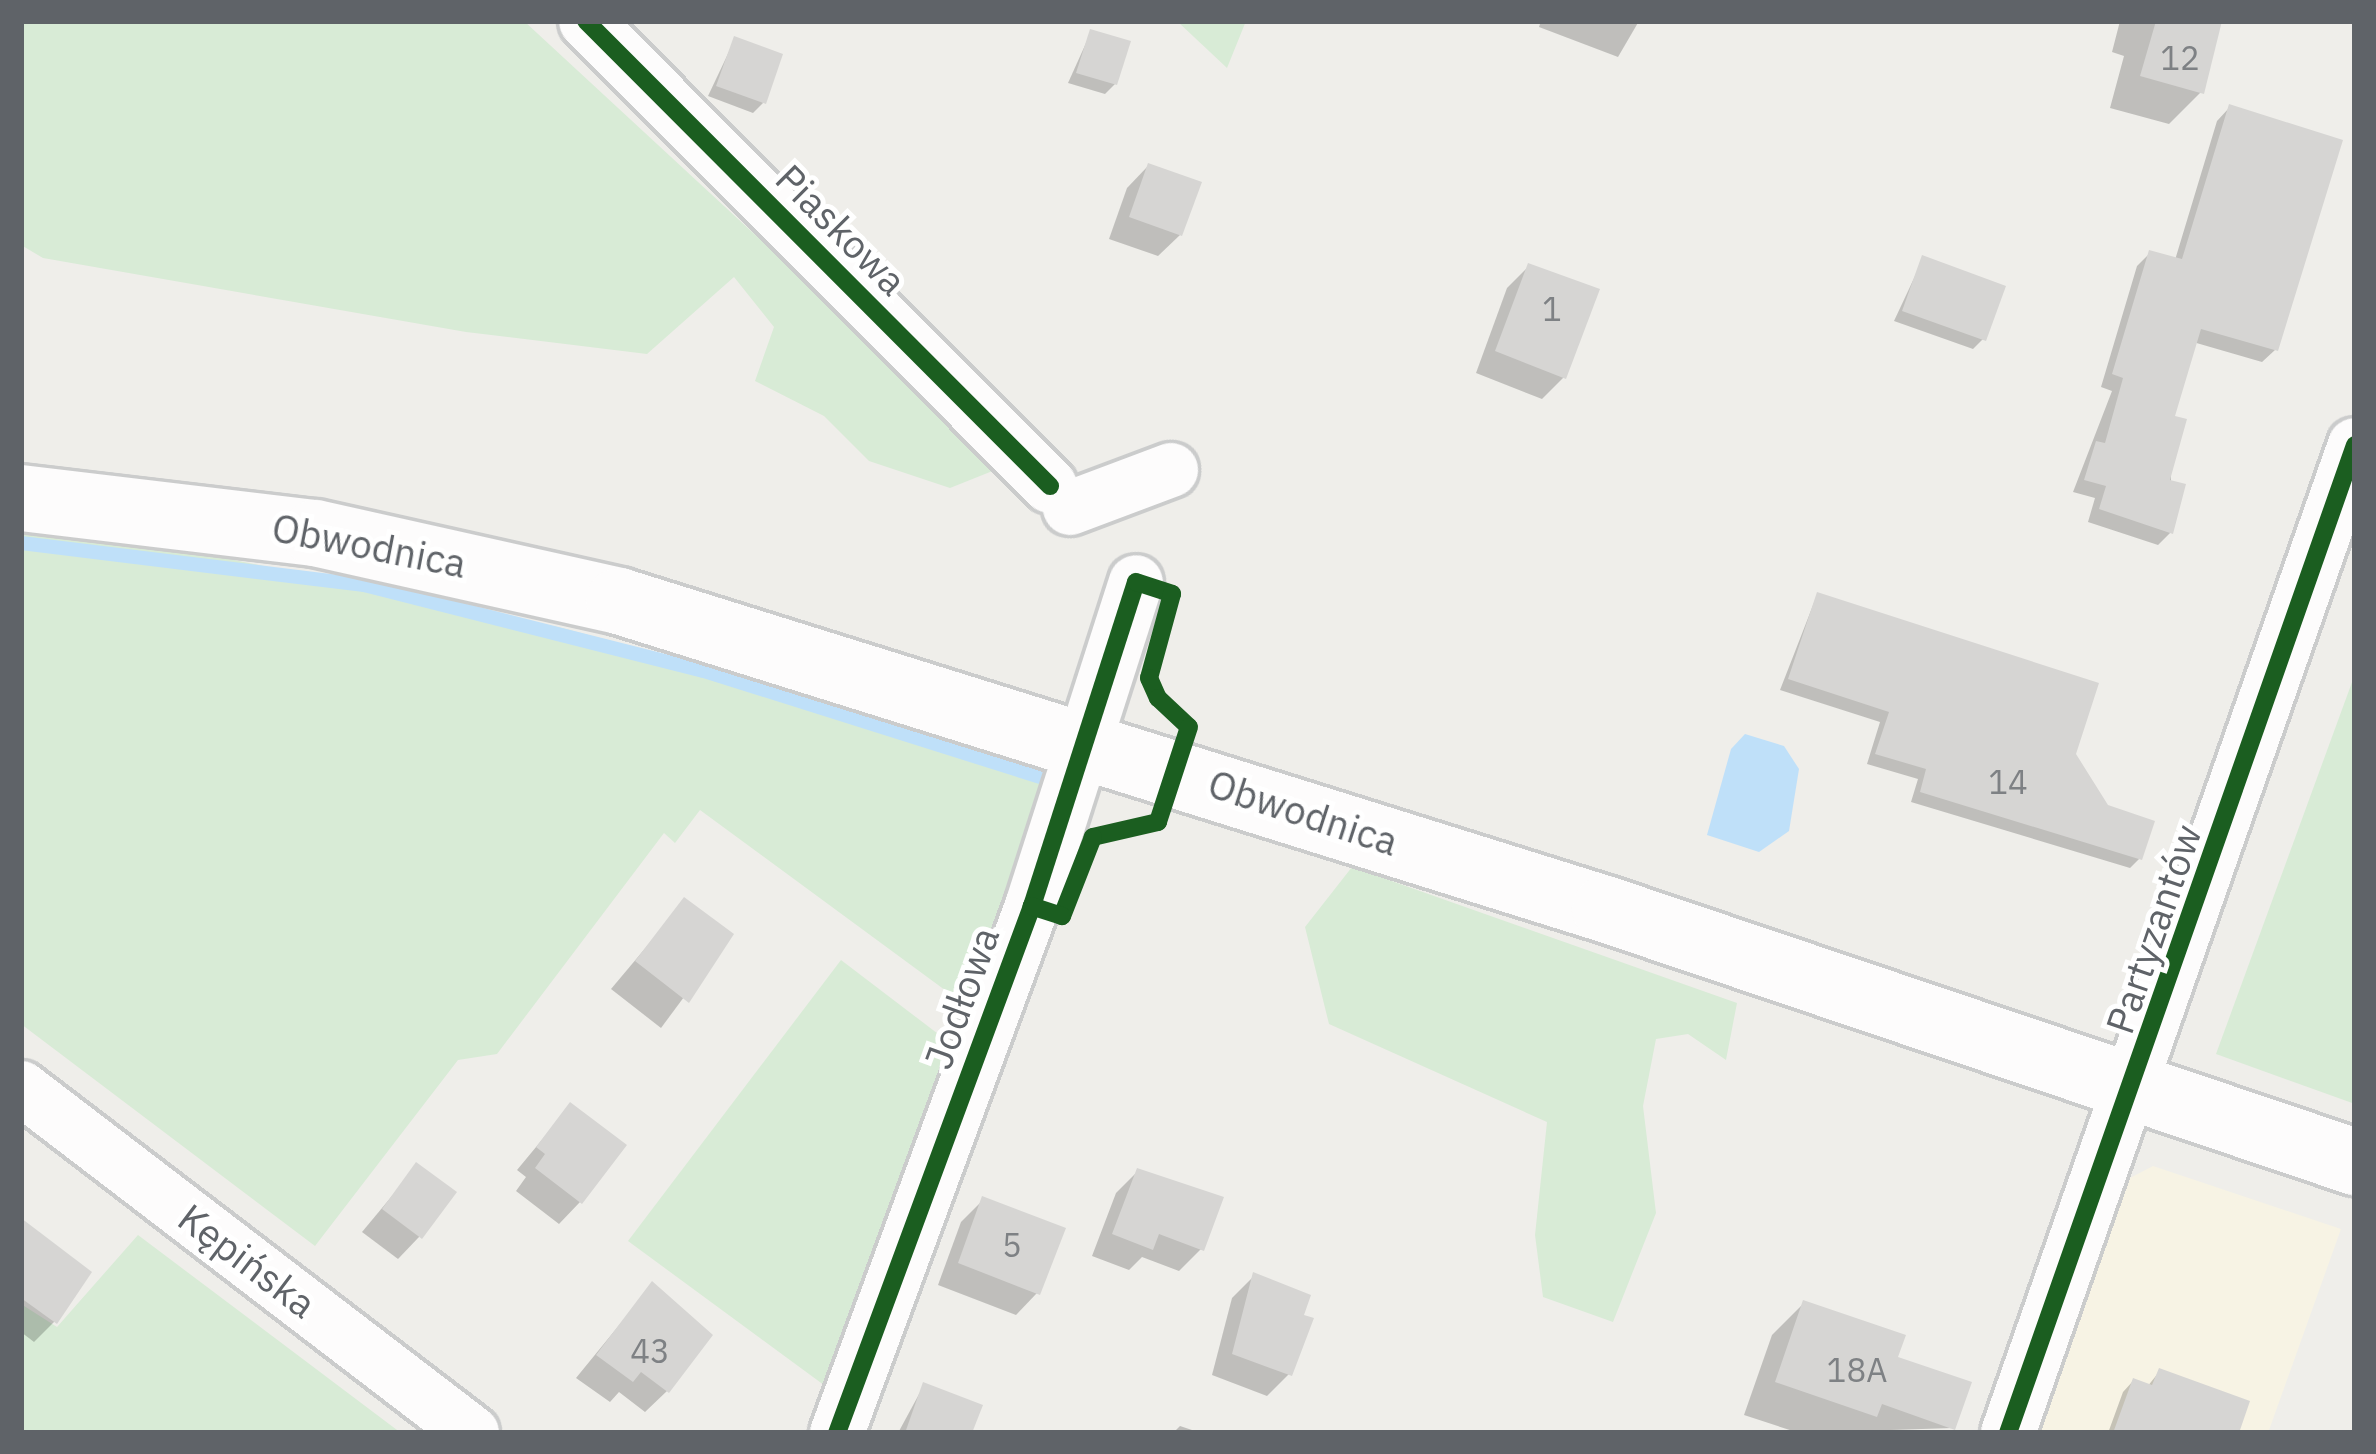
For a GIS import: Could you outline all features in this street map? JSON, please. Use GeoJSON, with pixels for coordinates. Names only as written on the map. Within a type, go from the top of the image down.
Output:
{"type":"FeatureCollection","features":[{"type":"Feature","properties":{"kind":"main road","name":"Obwodnica"},"geometry":{"type":"LineString","coordinates":[[21,498],[207,515],[467,565],[619,602],[1088,745],[2355,1162]]}},
{"type":"Feature","properties":{"kind":"street","name":"Piaskowa"},"geometry":{"type":"LineString","coordinates":[[586,21],[1060,497],[1171,470]]}},
{"type":"Feature","properties":{"kind":"street","name":"Partyzantów"},"geometry":{"type":"LineString","coordinates":[[2008,1433],[2134,1087],[2355,445]]}},
{"type":"Feature","properties":{"kind":"street","name":"Jodłowa"},"geometry":{"type":"LineString","coordinates":[[838,1433],[1088,745],[1136,583]]}},
{"type":"Feature","properties":{"kind":"street","name":"Kępińska"},"geometry":{"type":"LineString","coordinates":[[21,1088],[472,1433]]}},
{"type":"Feature","properties":{"kind":"shaded area"},"geometry":{"type":"Polygon","coordinates":[[[2153,1166],[2341,1229],[2268,1433],[2037,1433],[2130,1178],[2153,1166]]]}},
{"type":"Feature","properties":{"kind":"green space"},"geometry":{"type":"Polygon","coordinates":[[[21,21],[524,21],[1005,466],[950,488],[869,461],[824,416],[755,381],[774,327],[734,277],[647,354],[466,332],[43,258],[21,245],[21,21]]]}},
{"type":"Feature","properties":{"kind":"green space"},"geometry":{"type":"Polygon","coordinates":[[[1177,21],[1246,21],[1227,68],[1177,21]]]}},
{"type":"Feature","properties":{"kind":"green space"},"geometry":{"type":"Polygon","coordinates":[[[85,529],[562,628],[1056,759],[968,1007],[700,810],[675,843],[664,833],[497,1054],[458,1060],[315,1246],[21,1024],[21,530],[85,529]]]}},
{"type":"Feature","properties":{"kind":"green space"},"geometry":{"type":"Polygon","coordinates":[[[2355,674],[2355,1104],[2216,1054],[2355,674]]]}},
{"type":"Feature","properties":{"kind":"green space"},"geometry":{"type":"Polygon","coordinates":[[[1352,867],[1737,1003],[1726,1060],[1688,1034],[1656,1039],[1643,1106],[1656,1213],[1613,1322],[1543,1297],[1535,1235],[1547,1122],[1329,1024],[1305,927],[1352,867]]]}},
{"type":"Feature","properties":{"kind":"green space"},"geometry":{"type":"Polygon","coordinates":[[[841,960],[950,1043],[828,1388],[628,1241],[841,960]]]}},
{"type":"Feature","properties":{"kind":"green space"},"geometry":{"type":"Polygon","coordinates":[[[138,1235],[401,1433],[21,1433],[21,1304],[57,1327],[138,1235]]]}},
{"type":"Feature","properties":{"kind":"water"},"geometry":{"type":"Polygon","coordinates":[[[1745,734],[1784,746],[1799,769],[1789,831],[1759,852],[1707,835],[1731,749],[1745,734]]]}},
{"type":"Feature","properties":{"kind":"building"},"geometry":{"type":"Polygon","coordinates":[[[2156,21],[2222,21],[2204,94],[2140,76],[2156,21]]]}},
{"type":"Feature","properties":{"kind":"building"},"geometry":{"type":"Polygon","coordinates":[[[1090,29],[1131,41],[1117,85],[1076,73],[1090,29]]]}},
{"type":"Feature","properties":{"kind":"building"},"geometry":{"type":"Polygon","coordinates":[[[734,36],[783,54],[766,104],[716,86],[734,36]]]}},
{"type":"Feature","properties":{"kind":"building"},"geometry":{"type":"Polygon","coordinates":[[[2229,104],[2343,140],[2278,351],[2201,329],[2175,416],[2187,419],[2170,480],[2186,484],[2173,534],[2099,509],[2106,486],[2084,480],[2096,441],[2105,443],[2123,378],[2112,374],[2149,250],[2182,259],[2229,104]]]}},
{"type":"Feature","properties":{"kind":"building"},"geometry":{"type":"Polygon","coordinates":[[[1148,163],[1202,182],[1182,236],[1129,217],[1148,163]]]}},
{"type":"Feature","properties":{"kind":"building"},"geometry":{"type":"Polygon","coordinates":[[[1922,255],[2006,286],[1986,341],[1902,311],[1922,255]]]}},
{"type":"Feature","properties":{"kind":"building"},"geometry":{"type":"Polygon","coordinates":[[[1528,263],[1600,289],[1566,379],[1495,351],[1528,263]]]}},
{"type":"Feature","properties":{"kind":"building"},"geometry":{"type":"Polygon","coordinates":[[[1817,592],[2099,683],[2076,754],[2108,805],[2155,821],[2142,860],[1920,792],[1926,769],[1875,754],[1889,712],[1788,679],[1817,592]]]}},
{"type":"Feature","properties":{"kind":"building"},"geometry":{"type":"Polygon","coordinates":[[[684,897],[734,934],[689,1003],[635,961],[684,897]]]}},
{"type":"Feature","properties":{"kind":"building"},"geometry":{"type":"Polygon","coordinates":[[[570,1102],[627,1145],[582,1204],[535,1168],[545,1154],[536,1147],[570,1102]]]}},
{"type":"Feature","properties":{"kind":"building"},"geometry":{"type":"Polygon","coordinates":[[[416,1162],[457,1192],[422,1239],[382,1209],[416,1162]]]}},
{"type":"Feature","properties":{"kind":"building"},"geometry":{"type":"Polygon","coordinates":[[[1137,1168],[1224,1197],[1204,1251],[1159,1234],[1153,1250],[1112,1234],[1137,1168]]]}},
{"type":"Feature","properties":{"kind":"building"},"geometry":{"type":"Polygon","coordinates":[[[982,1196],[1066,1228],[1040,1295],[958,1263],[982,1196]]]}},
{"type":"Feature","properties":{"kind":"building"},"geometry":{"type":"Polygon","coordinates":[[[21,1218],[92,1272],[57,1324],[21,1298],[21,1218]]]}},
{"type":"Feature","properties":{"kind":"building"},"geometry":{"type":"Polygon","coordinates":[[[1253,1272],[1311,1295],[1304,1315],[1314,1318],[1292,1376],[1232,1354],[1253,1272]]]}},
{"type":"Feature","properties":{"kind":"building"},"geometry":{"type":"Polygon","coordinates":[[[652,1281],[713,1335],[669,1393],[641,1372],[633,1382],[596,1355],[652,1281]]]}},
{"type":"Feature","properties":{"kind":"building"},"geometry":{"type":"Polygon","coordinates":[[[1803,1300],[1906,1335],[1898,1357],[1972,1382],[1955,1430],[1882,1404],[1877,1417],[1775,1382],[1803,1300]]]}},
{"type":"Feature","properties":{"kind":"building"},"geometry":{"type":"Polygon","coordinates":[[[2159,1368],[2250,1401],[2239,1433],[2113,1433],[2133,1378],[2152,1385],[2159,1368]]]}},
{"type":"Feature","properties":{"kind":"building"},"geometry":{"type":"Polygon","coordinates":[[[923,1382],[983,1405],[972,1433],[905,1433],[923,1382]]]}},
{"type":"Feature","properties":{"kind":"waterway"},"geometry":{"type":"LineString","coordinates":[[21,543],[364,585],[701,670],[1040,777]]}},
{"type":"Feature","properties":{"kind":"cycle path"},"geometry":{"type":"LineString","coordinates":[[586,21],[1050,486]]}},
{"type":"Feature","properties":{"kind":"cycle path"},"geometry":{"type":"LineString","coordinates":[[2008,1433],[2355,445]]}},
{"type":"Feature","properties":{"kind":"cycle path"},"geometry":{"type":"LineString","coordinates":[[837,1433],[1032,906],[1136,582],[1172,594],[1149,678],[1158,698],[1189,727],[1158,822],[1093,837],[1062,916],[1032,906]]}}]}
